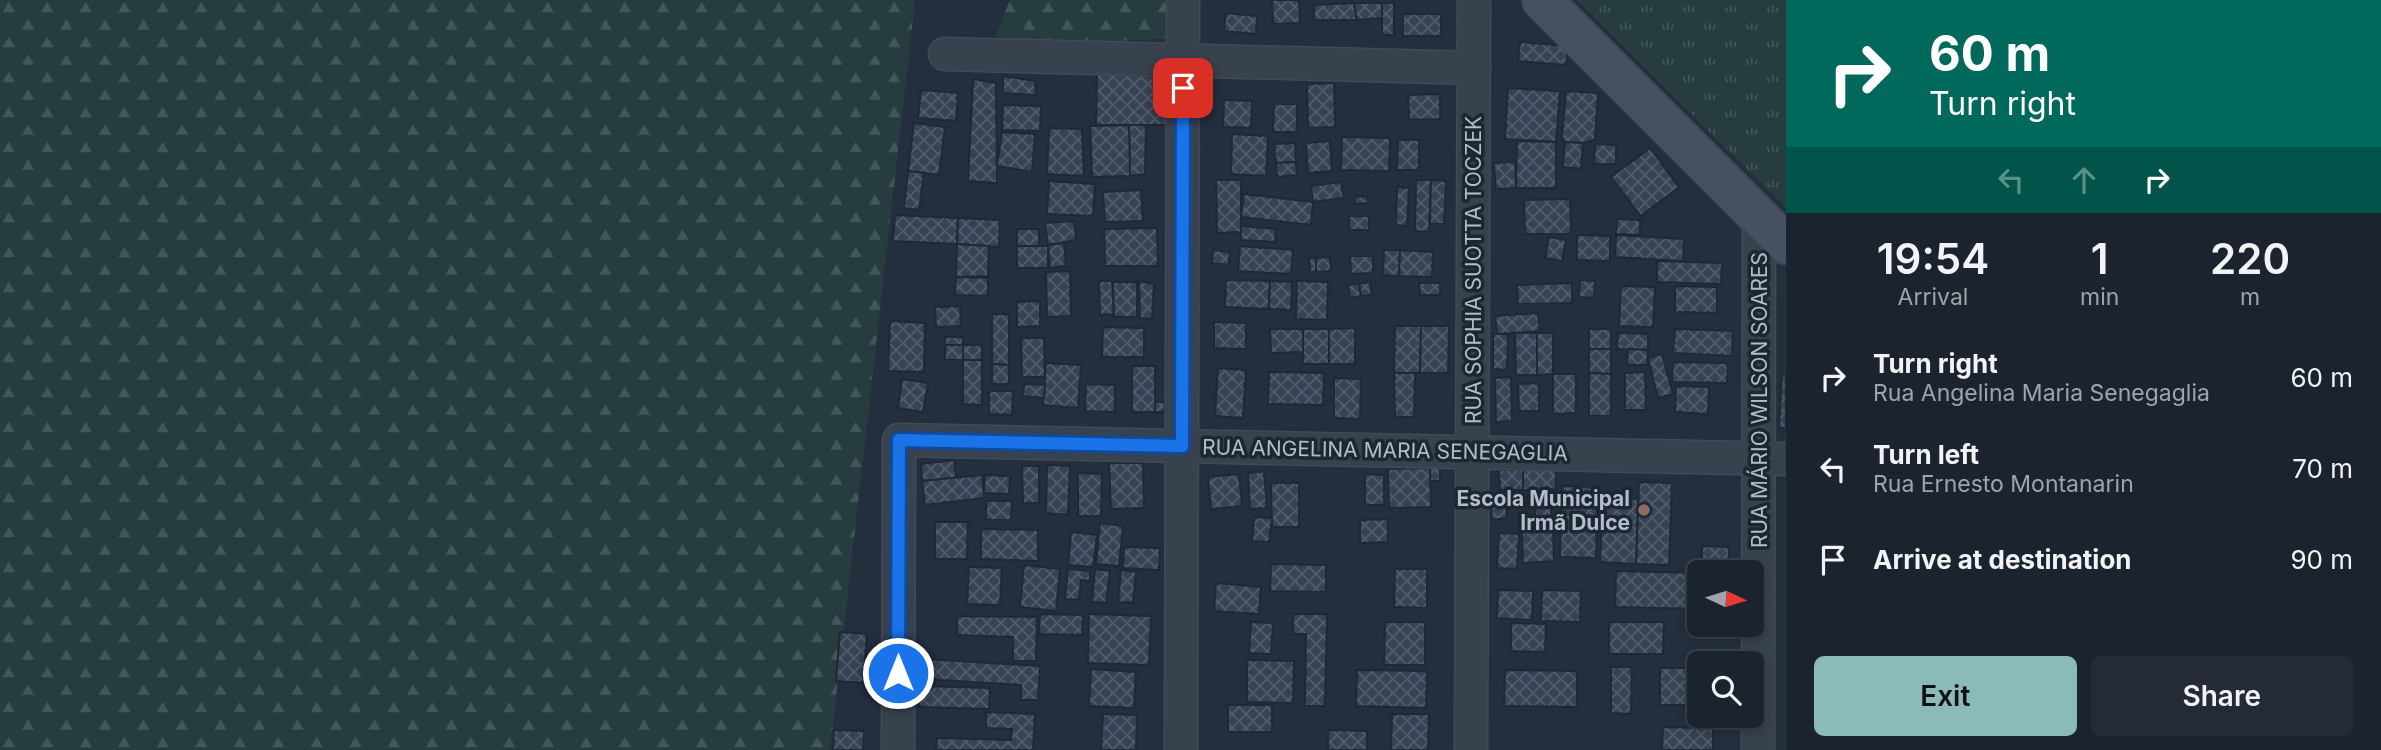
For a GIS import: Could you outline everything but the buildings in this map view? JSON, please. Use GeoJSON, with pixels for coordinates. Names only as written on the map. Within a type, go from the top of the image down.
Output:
{"type":"FeatureCollection","features":[{"type":"Feature","properties":{"kind":"main road"},"geometry":{"type":"LineString","coordinates":[[1542,0],[1786,244]]}},
{"type":"Feature","properties":{"kind":"street"},"geometry":{"type":"LineString","coordinates":[[1181,750],[1183,0]]}},
{"type":"Feature","properties":{"kind":"street","name":"RUA SOPHIA SUOTTA TOCZEK"},"geometry":{"type":"LineString","coordinates":[[1471,750],[1474,0]]}},
{"type":"Feature","properties":{"kind":"street"},"geometry":{"type":"LineString","coordinates":[[945,54],[1474,68]]}},
{"type":"Feature","properties":{"kind":"street","name":"RUA MÁRIO WILSON SOARES"},"geometry":{"type":"LineString","coordinates":[[1758,750],[1772,458],[1759,217]]}},
{"type":"Feature","properties":{"kind":"street","name":"RUA ANGELINA MARIA SENEGAGLIA"},"geometry":{"type":"LineString","coordinates":[[898,750],[899,440],[1772,458]]}},
{"type":"Feature","properties":{"kind":"green space"},"geometry":{"type":"Polygon","coordinates":[[[0,0],[915,0],[830,750],[0,750],[0,0]]]}},
{"type":"Feature","properties":{"kind":"green space"},"geometry":{"type":"Polygon","coordinates":[[[1010,0],[1172,0],[1172,38],[991,48],[1010,0]]]}},
{"type":"Feature","properties":{"kind":"green space"},"geometry":{"type":"Polygon","coordinates":[[[1577,0],[1786,0],[1786,208],[1577,0]]]}},
{"type":"Feature","properties":{"kind":"place","name":"Escola Municipal Irmã Dulce"},"geometry":{"type":"Point","coordinates":[1644,510]}},
{"type":"Feature","properties":{"kind":"route"},"geometry":{"type":"LineString","coordinates":[[898,673],[899,440],[1182,446],[1183,88]]}}]}
